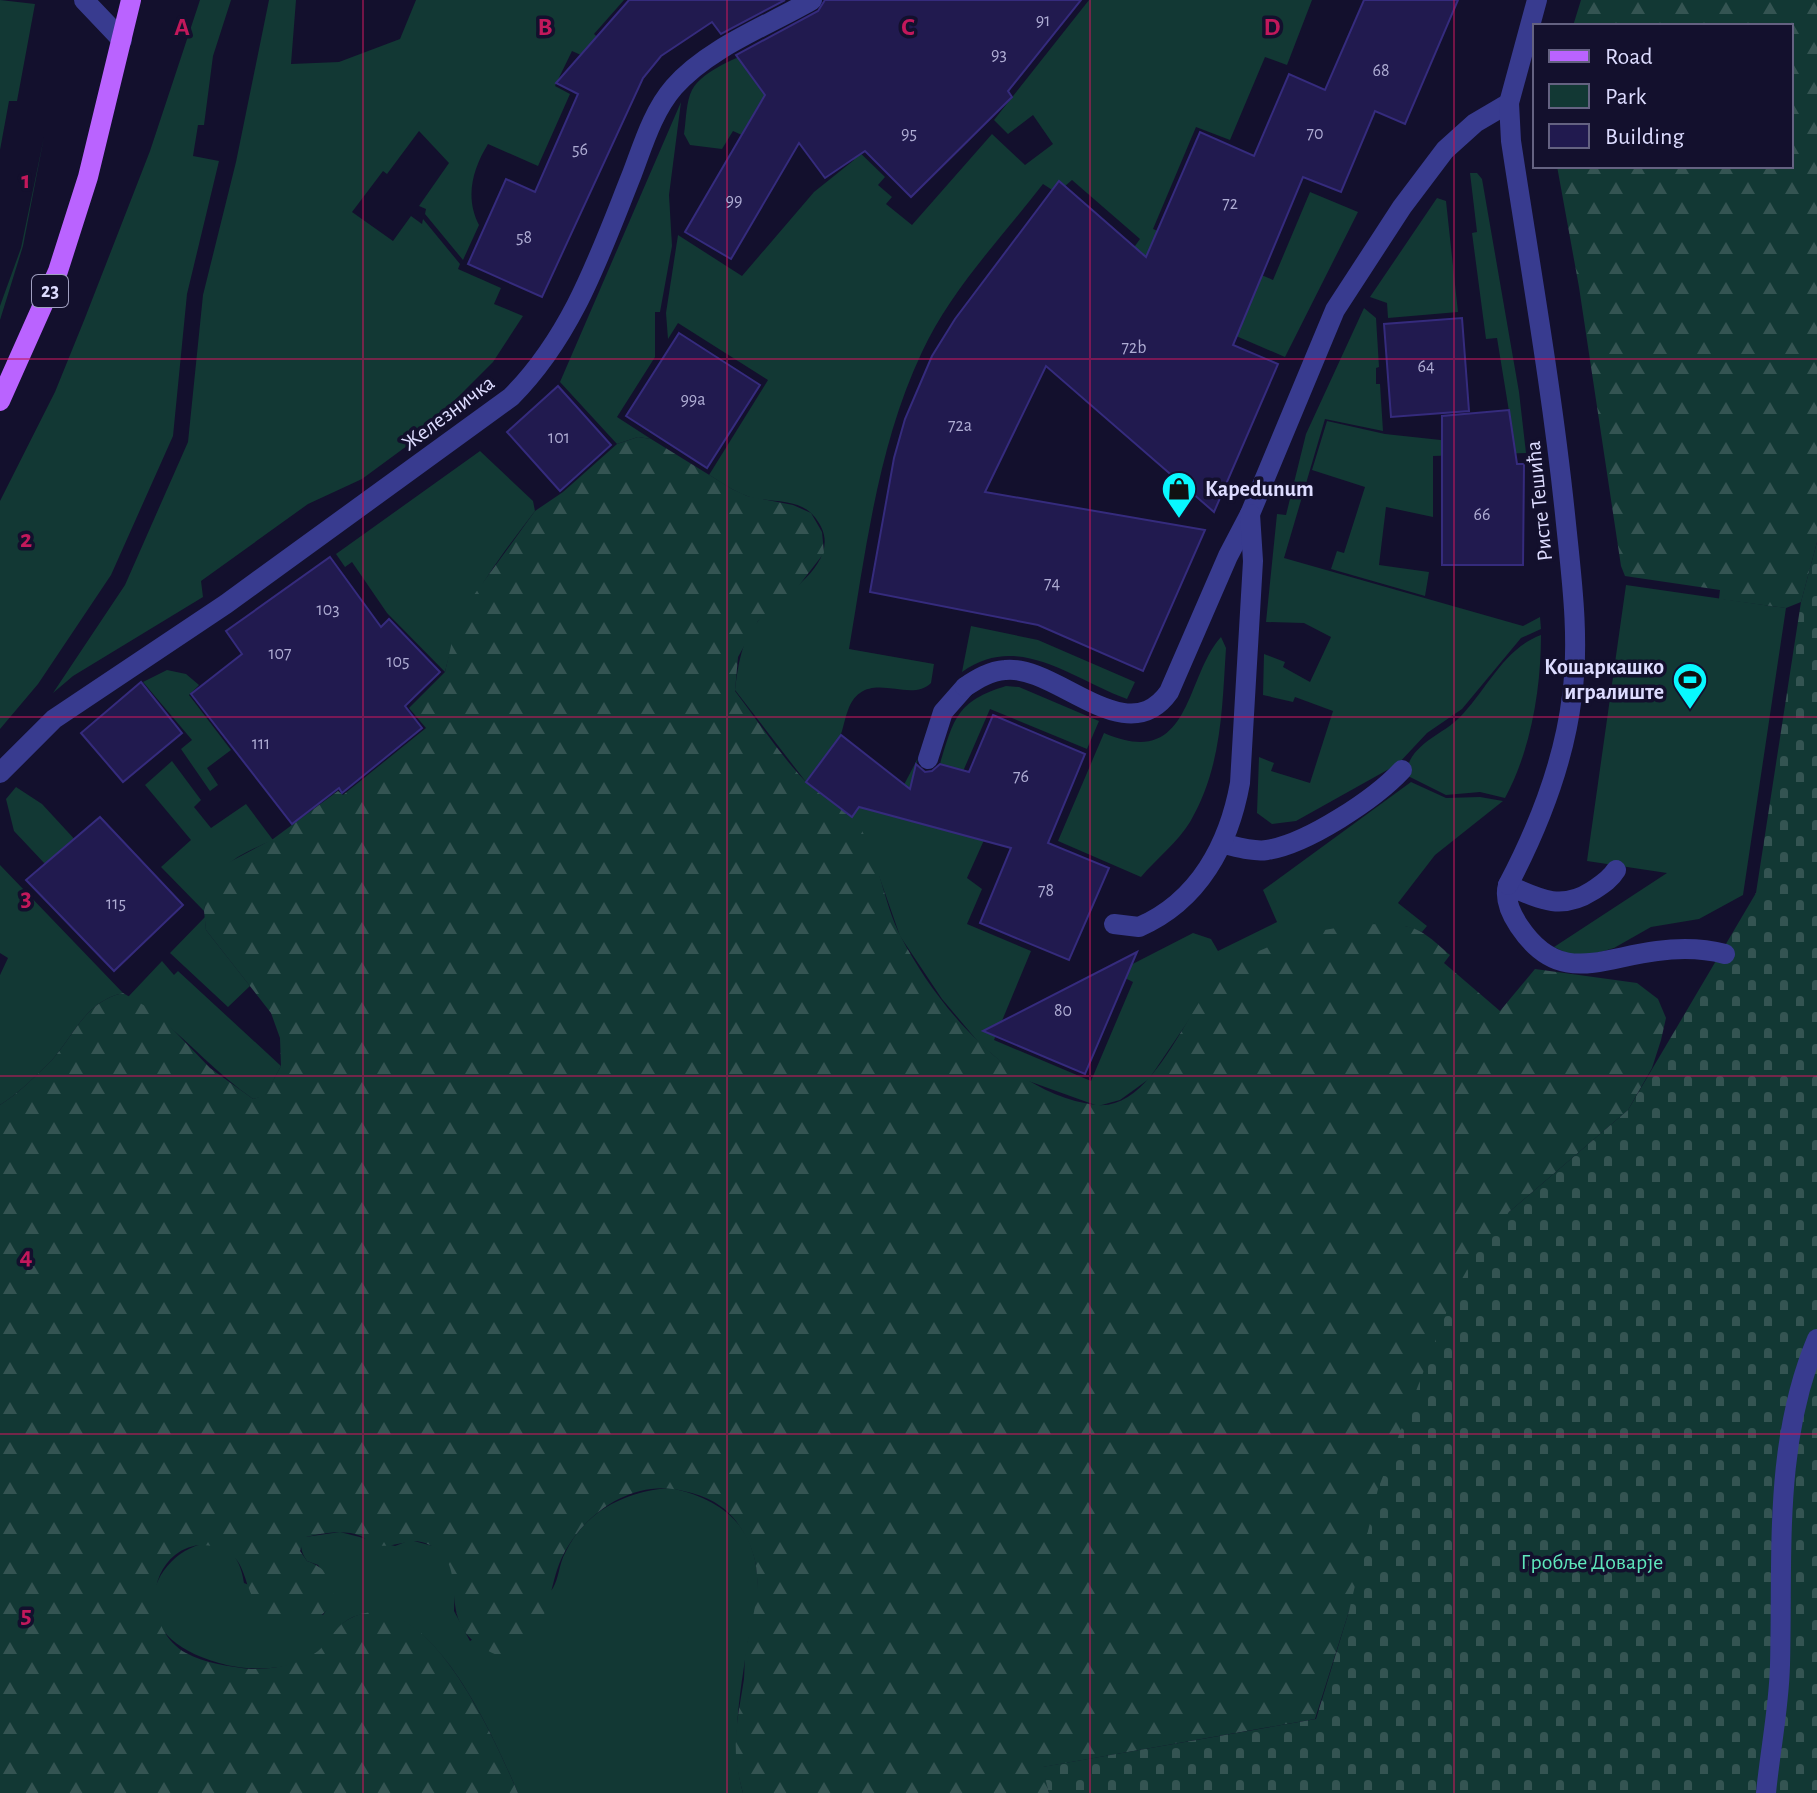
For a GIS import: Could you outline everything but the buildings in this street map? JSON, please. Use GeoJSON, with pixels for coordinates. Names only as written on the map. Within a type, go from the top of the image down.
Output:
{"type":"FeatureCollection","features":[{"type":"Feature","properties":{"kind":"main road","name":"23"},"geometry":{"type":"LineString","coordinates":[[0,401],[58,271],[88,177],[131,0]]}},
{"type":"Feature","properties":{"kind":"street"},"geometry":{"type":"LineString","coordinates":[[84,0],[122,40]]}},
{"type":"Feature","properties":{"kind":"street","name":"Железничка"},"geometry":{"type":"LineString","coordinates":[[0,773],[54,719],[226,604],[511,397],[549,354],[576,309],[649,131],[673,88],[695,66],[812,0]]}},
{"type":"Feature","properties":{"kind":"street","name":"Ристе Тешића"},"geometry":{"type":"LineString","coordinates":[[1508,885],[1533,837],[1553,782],[1572,699],[1575,666],[1571,580],[1552,388],[1520,200],[1509,103],[1537,0]]}},
{"type":"Feature","properties":{"kind":"street"},"geometry":{"type":"LineString","coordinates":[[928,759],[943,712],[965,687],[985,675],[1014,670],[1115,712],[1137,714],[1155,707],[1169,692],[1250,514],[1313,362],[1355,278],[1445,150],[1475,123],[1509,103]]}},
{"type":"Feature","properties":{"kind":"street"},"geometry":{"type":"LineString","coordinates":[[1114,924],[1139,927],[1153,921],[1183,899],[1207,871],[1224,844],[1240,783],[1253,561],[1250,514]]}},
{"type":"Feature","properties":{"kind":"street"},"geometry":{"type":"LineString","coordinates":[[1224,844],[1267,850],[1298,839],[1357,805],[1402,770]]}},
{"type":"Feature","properties":{"kind":"street"},"geometry":{"type":"LineString","coordinates":[[1616,870],[1579,899],[1564,904],[1551,903],[1508,885],[1508,902],[1527,938],[1561,962],[1586,966],[1682,948],[1725,954]]}},
{"type":"Feature","properties":{"kind":"street"},"geometry":{"type":"LineString","coordinates":[[1766,1793],[1780,1669],[1785,1454],[1795,1406],[1817,1339]]}},
{"type":"Feature","properties":{"kind":"green space"},"geometry":{"type":"Polygon","coordinates":[[[0,0],[35,4],[17,101],[9,101],[0,150],[0,0]]]}},
{"type":"Feature","properties":{"kind":"green space"},"geometry":{"type":"Polygon","coordinates":[[[200,0],[231,0],[213,56],[204,125],[198,125],[193,156],[219,161],[187,294],[173,436],[111,575],[38,684],[0,729],[0,501],[55,392],[85,318],[150,151],[200,0]]]}},
{"type":"Feature","properties":{"kind":"green space"},"geometry":{"type":"Polygon","coordinates":[[[269,0],[296,0],[291,64],[339,62],[400,39],[416,0],[624,0],[594,34],[643,78],[641,82],[572,51],[555,86],[570,94],[538,166],[488,144],[482,154],[474,174],[471,194],[479,225],[463,260],[425,214],[426,209],[419,206],[449,163],[419,131],[387,174],[383,171],[352,212],[393,241],[411,216],[422,224],[423,219],[460,264],[458,269],[501,288],[494,304],[523,316],[493,362],[415,440],[362,479],[308,504],[201,581],[203,597],[73,676],[53,693],[125,585],[188,442],[203,295],[236,162],[269,0]]]}},
{"type":"Feature","properties":{"kind":"green space"},"geometry":{"type":"Polygon","coordinates":[[[1089,0],[1312,0],[1287,65],[1265,57],[1230,140],[1196,127],[1153,229],[1273,280],[1310,192],[1358,212],[1285,357],[1176,310],[1122,264],[1140,239],[1072,180],[1057,193],[1043,184],[962,286],[934,329],[894,424],[875,498],[849,649],[934,664],[931,683],[915,690],[868,689],[856,696],[836,744],[806,782],[735,690],[739,663],[748,637],[758,621],[796,588],[819,561],[824,546],[823,530],[812,514],[798,505],[747,496],[709,475],[768,380],[678,323],[668,339],[666,313],[678,235],[742,276],[814,192],[854,160],[845,148],[850,143],[885,177],[878,185],[892,197],[886,204],[912,225],[992,134],[1025,165],[1053,144],[1033,115],[1008,134],[994,120],[1089,0]]]}},
{"type":"Feature","properties":{"kind":"green space"},"geometry":{"type":"Polygon","coordinates":[[[1581,0],[1817,0],[1817,542],[1801,602],[1786,608],[1719,599],[1720,590],[1625,576],[1557,168],[1793,168],[1793,24],[1574,24],[1581,0]]]}},
{"type":"Feature","properties":{"kind":"green space"},"geometry":{"type":"Polygon","coordinates":[[[793,24],[798,25],[817,61],[744,136],[733,131],[722,149],[690,145],[684,134],[687,105],[692,90],[700,80],[711,71],[769,42],[793,24]]]}},
{"type":"Feature","properties":{"kind":"green space"},"geometry":{"type":"Polygon","coordinates":[[[681,102],[669,195],[672,246],[660,312],[655,312],[655,357],[617,417],[651,439],[638,437],[617,444],[560,382],[681,102]]]}},
{"type":"Feature","properties":{"kind":"green space"},"geometry":{"type":"Polygon","coordinates":[[[44,137],[23,246],[0,320],[0,306],[21,248],[44,137]]]}},
{"type":"Feature","properties":{"kind":"green space"},"geometry":{"type":"Polygon","coordinates":[[[1470,173],[1477,173],[1482,179],[1519,392],[1526,453],[1433,456],[1433,517],[1386,507],[1379,565],[1429,572],[1425,596],[1331,569],[1337,551],[1344,553],[1365,487],[1312,470],[1327,421],[1385,434],[1515,448],[1497,338],[1486,339],[1472,233],[1477,232],[1470,173]]]}},
{"type":"Feature","properties":{"kind":"green space"},"geometry":{"type":"Polygon","coordinates":[[[1437,198],[1446,201],[1458,312],[1388,318],[1387,303],[1370,297],[1437,198]]]}},
{"type":"Feature","properties":{"kind":"green space"},"geometry":{"type":"Polygon","coordinates":[[[1364,308],[1376,318],[1379,367],[1376,368],[1376,384],[1380,384],[1383,431],[1325,419],[1284,558],[1523,626],[1540,617],[1541,629],[1521,638],[1462,709],[1427,733],[1398,764],[1296,821],[1272,824],[1257,813],[1259,757],[1274,763],[1271,771],[1310,783],[1333,711],[1295,697],[1293,702],[1263,695],[1264,654],[1285,662],[1283,667],[1310,682],[1331,637],[1304,623],[1266,622],[1277,514],[1286,515],[1306,434],[1364,308]]]}},
{"type":"Feature","properties":{"kind":"green space"},"geometry":{"type":"Polygon","coordinates":[[[638,437],[651,439],[747,496],[793,505],[811,513],[822,532],[824,553],[790,597],[758,621],[738,657],[735,691],[806,782],[847,812],[858,824],[871,851],[901,937],[935,992],[981,1044],[1035,1085],[1065,1098],[1096,1105],[1117,1102],[1136,1091],[1154,1072],[1212,984],[1226,970],[1287,940],[1337,928],[1384,924],[1412,928],[1429,938],[1450,955],[1444,963],[1500,1011],[1535,969],[1637,983],[1658,999],[1666,1018],[1652,1068],[1628,1110],[1509,1212],[1349,1611],[1315,1719],[1043,1767],[1049,1793],[743,1793],[736,1736],[746,1648],[757,1595],[752,1551],[736,1521],[718,1504],[688,1492],[659,1488],[622,1498],[589,1520],[565,1552],[539,1625],[527,1640],[500,1656],[477,1644],[463,1629],[457,1613],[449,1565],[441,1553],[425,1543],[413,1541],[383,1546],[361,1536],[340,1532],[306,1537],[300,1551],[307,1561],[321,1568],[328,1576],[333,1595],[326,1611],[306,1622],[274,1617],[262,1609],[254,1600],[235,1558],[213,1546],[193,1546],[181,1551],[165,1566],[158,1579],[156,1607],[165,1633],[186,1653],[226,1666],[260,1669],[300,1661],[318,1651],[349,1619],[377,1612],[404,1621],[430,1642],[454,1671],[493,1738],[518,1793],[0,1793],[0,1105],[52,1060],[90,1011],[110,997],[123,993],[157,1013],[210,1068],[253,1099],[265,1095],[281,1066],[280,1038],[271,1013],[206,930],[204,911],[208,888],[224,865],[273,839],[338,791],[343,795],[426,728],[409,708],[445,672],[453,637],[471,599],[535,511],[563,492],[617,444],[638,437]]]}},
{"type":"Feature","properties":{"kind":"green space"},"geometry":{"type":"Polygon","coordinates":[[[480,451],[533,501],[535,511],[493,567],[470,606],[445,672],[387,613],[352,562],[345,567],[336,554],[480,451]]]}},
{"type":"Feature","properties":{"kind":"green space","name":"Гробље Доварје"},"geometry":{"type":"Polygon","coordinates":[[[1817,542],[1817,1793],[1049,1793],[1042,1767],[1316,1719],[1349,1611],[1378,1489],[1454,1293],[1476,1254],[1509,1212],[1628,1110],[1756,893],[1801,602],[1817,542]]]}},
{"type":"Feature","properties":{"kind":"green space","name":"Кошаркашко игралиште"},"geometry":{"type":"Polygon","coordinates":[[[1626,585],[1786,608],[1743,895],[1699,919],[1651,927],[1614,948],[1575,957],[1554,947],[1667,873],[1587,861],[1626,585]]]}},
{"type":"Feature","properties":{"kind":"green space"},"geometry":{"type":"Polygon","coordinates":[[[971,626],[1038,640],[1135,682],[1127,699],[1065,671],[1024,657],[1004,656],[983,661],[962,672],[971,626]]]}},
{"type":"Feature","properties":{"kind":"green space"},"geometry":{"type":"Polygon","coordinates":[[[1541,635],[1533,719],[1522,760],[1505,798],[1480,792],[1446,795],[1406,775],[1408,764],[1419,748],[1459,718],[1516,650],[1541,635]]]}},
{"type":"Feature","properties":{"kind":"green space"},"geometry":{"type":"Polygon","coordinates":[[[1221,637],[1226,648],[1214,759],[1201,801],[1179,836],[1141,877],[1058,841],[1104,733],[1133,741],[1154,740],[1170,730],[1182,715],[1209,654],[1221,637]]]}},
{"type":"Feature","properties":{"kind":"green space"},"geometry":{"type":"Polygon","coordinates":[[[167,670],[186,674],[199,685],[189,695],[231,750],[207,768],[218,785],[210,791],[181,749],[192,740],[143,682],[167,670]]]}},
{"type":"Feature","properties":{"kind":"green space"},"geometry":{"type":"Polygon","coordinates":[[[1006,686],[1019,687],[1099,721],[1087,749],[990,709],[948,806],[989,829],[967,878],[982,889],[967,924],[1031,951],[994,1040],[1091,1081],[1133,982],[1115,973],[1193,933],[1211,939],[1218,951],[1277,922],[1263,890],[1411,782],[1446,798],[1480,797],[1503,801],[1435,855],[1398,903],[1427,926],[1422,932],[1405,926],[1197,1008],[1149,1079],[1120,1100],[1098,1106],[1020,1078],[980,1044],[942,999],[900,936],[879,876],[852,817],[872,790],[897,798],[918,758],[903,818],[951,767],[940,764],[960,713],[977,698],[1006,686]]]}},
{"type":"Feature","properties":{"kind":"green space"},"geometry":{"type":"Polygon","coordinates":[[[172,761],[201,800],[194,807],[211,828],[246,804],[273,840],[227,865],[213,883],[204,911],[161,867],[191,840],[145,785],[172,761]]]}},
{"type":"Feature","properties":{"kind":"green space"},"geometry":{"type":"Polygon","coordinates":[[[16,787],[42,804],[90,856],[63,883],[14,831],[6,799],[16,787]]]}},
{"type":"Feature","properties":{"kind":"green space"},"geometry":{"type":"Polygon","coordinates":[[[0,865],[123,993],[110,997],[90,1011],[52,1060],[0,1105],[0,975],[8,958],[0,953],[0,865]]]}},
{"type":"Feature","properties":{"kind":"green space"},"geometry":{"type":"Polygon","coordinates":[[[205,917],[206,930],[250,986],[228,1007],[170,953],[205,917]]]}},
{"type":"Feature","properties":{"kind":"green space"},"geometry":{"type":"Polygon","coordinates":[[[162,961],[174,975],[178,971],[281,1066],[265,1096],[253,1099],[161,1020],[128,997],[162,961]]]}},
{"type":"Feature","properties":{"kind":"green space"},"geometry":{"type":"Polygon","coordinates":[[[670,1488],[694,1494],[729,1515],[751,1545],[756,1565],[756,1611],[748,1643],[738,1720],[737,1758],[743,1793],[518,1793],[476,1706],[456,1674],[433,1645],[408,1624],[381,1613],[353,1617],[314,1655],[274,1668],[245,1668],[219,1663],[175,1642],[155,1616],[155,1589],[168,1566],[189,1549],[212,1544],[232,1554],[244,1583],[323,1615],[330,1602],[331,1590],[318,1565],[305,1558],[302,1544],[305,1537],[340,1532],[395,1546],[410,1540],[433,1546],[444,1553],[455,1578],[454,1611],[470,1641],[553,1588],[573,1538],[595,1515],[623,1499],[670,1488]]]}},
{"type":"Feature","properties":{"kind":"place","name":"Kapedunum"},"geometry":{"type":"Point","coordinates":[1179,520]}},
{"type":"Feature","properties":{"kind":"place","name":"Кошаркашко игралиште"},"geometry":{"type":"Point","coordinates":[1690,711]}}]}
